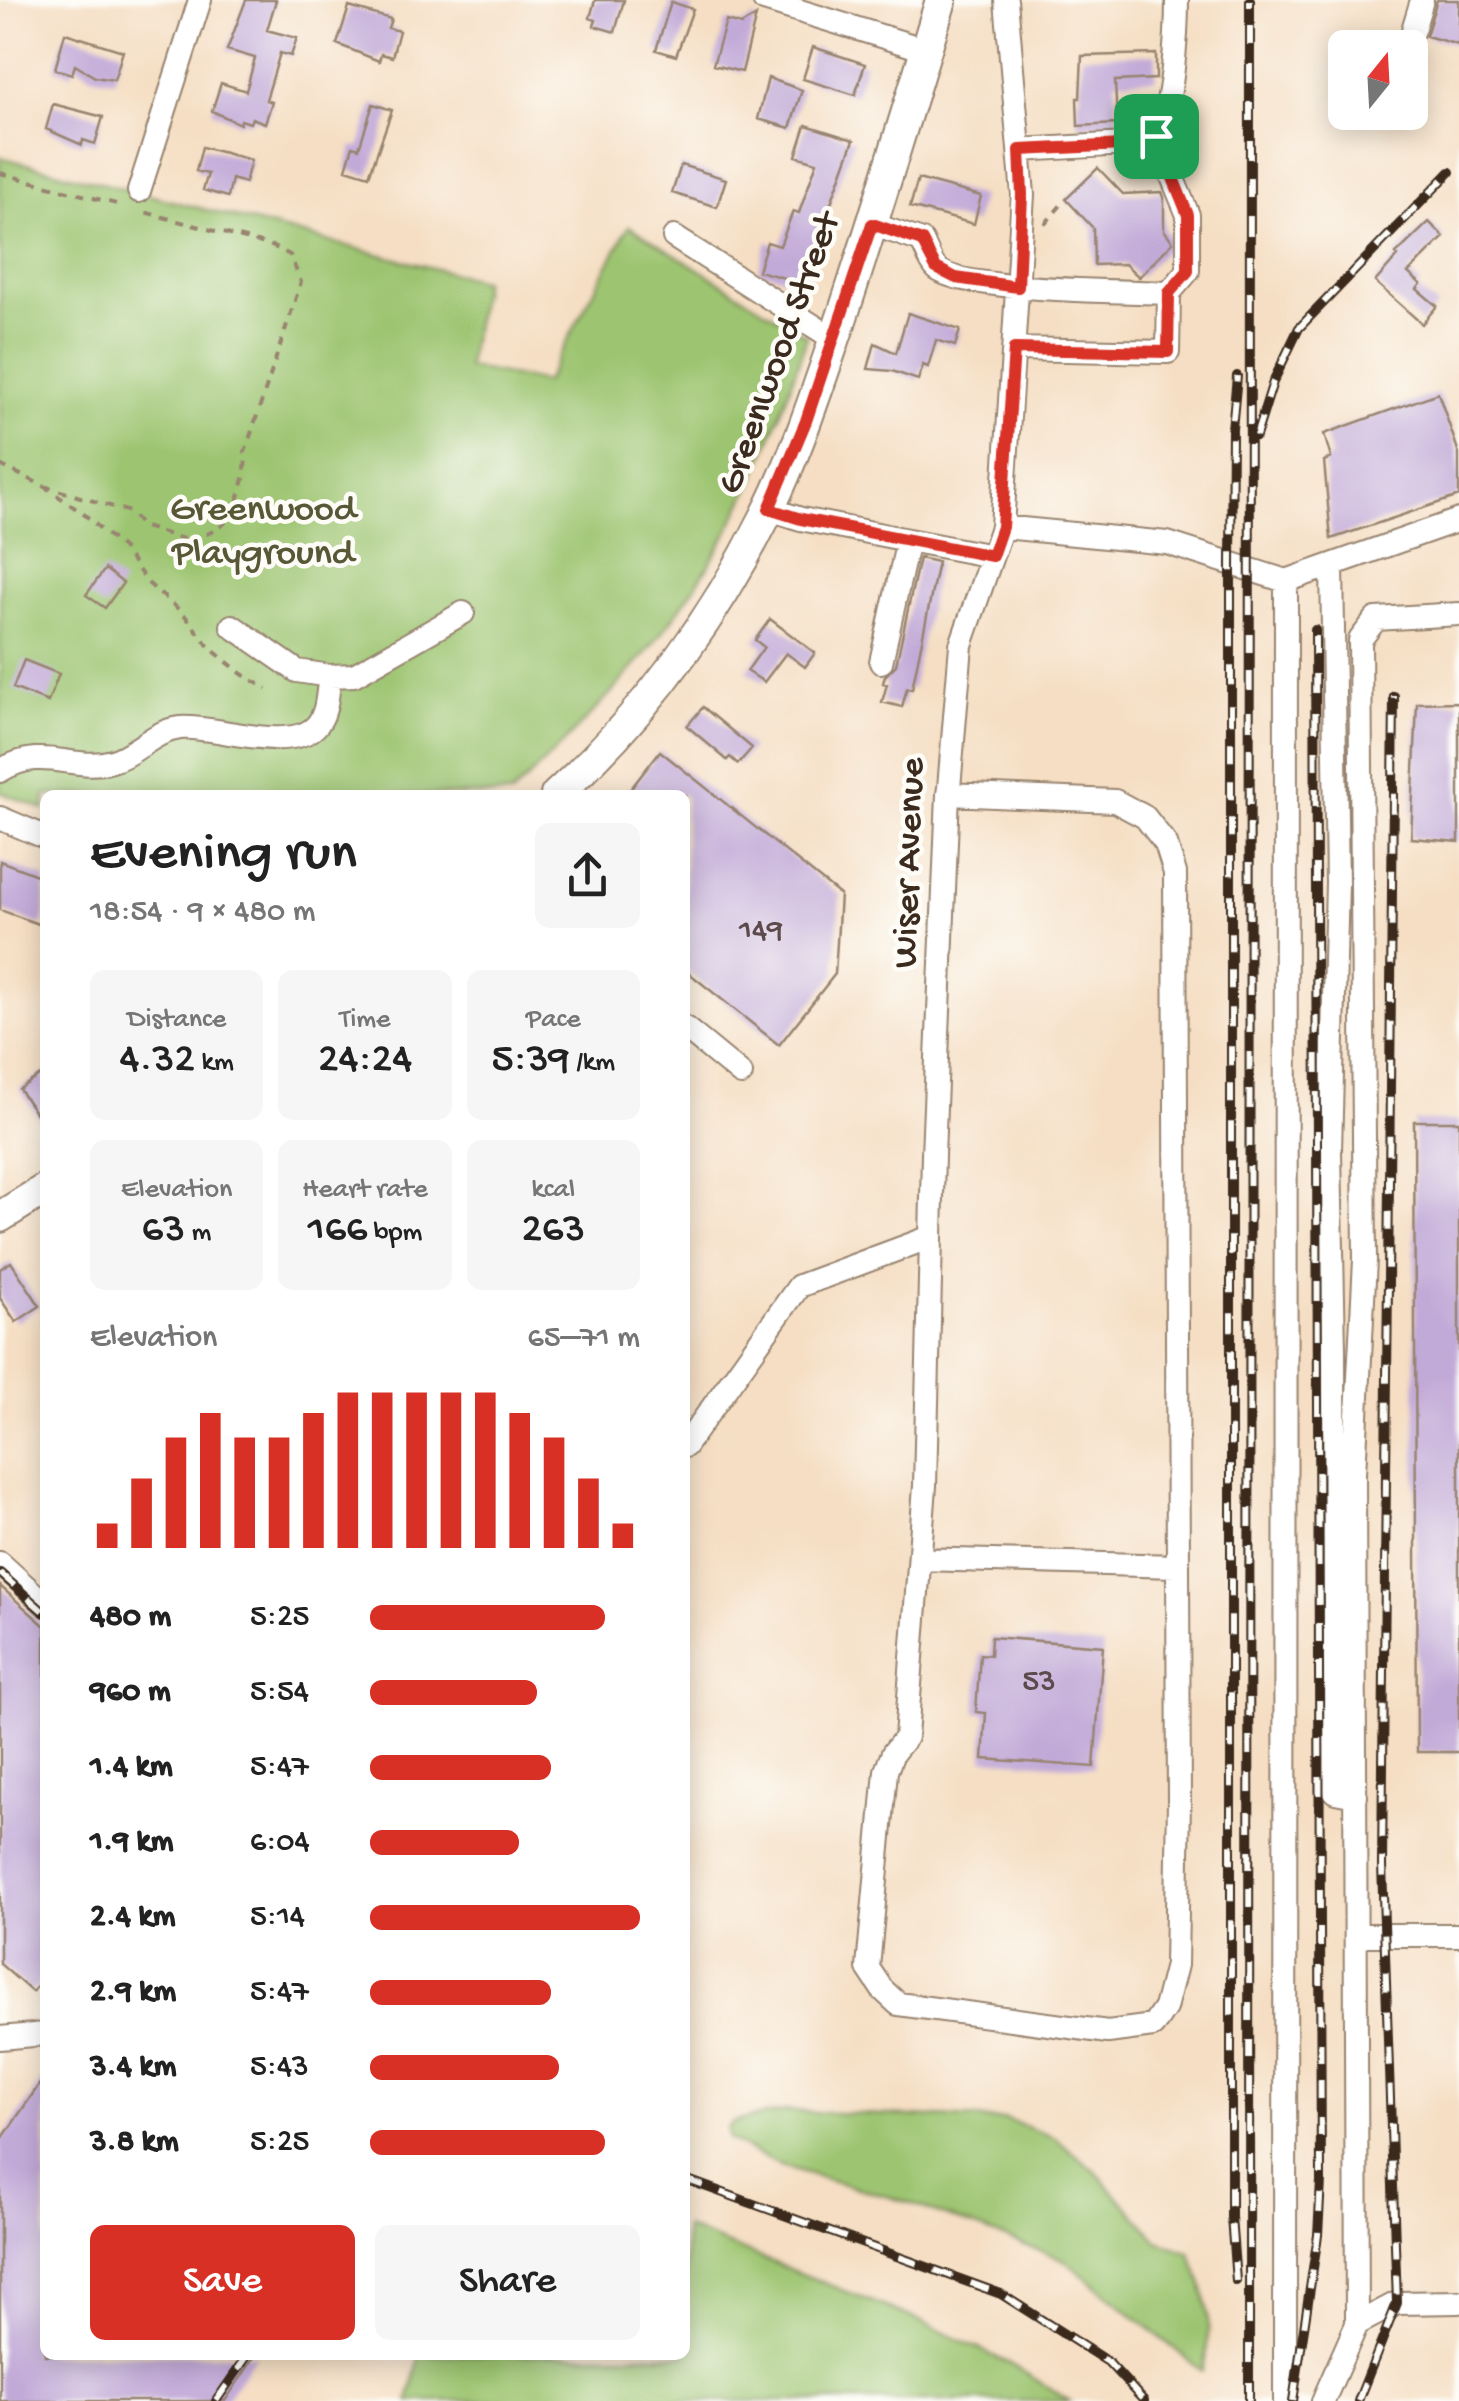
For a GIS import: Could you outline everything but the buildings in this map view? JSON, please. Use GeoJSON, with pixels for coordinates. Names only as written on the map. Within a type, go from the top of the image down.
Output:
{"type":"FeatureCollection","features":[{"type":"Feature","properties":{"kind":"main road","name":"Greenwood Street"},"geometry":{"type":"LineString","coordinates":[[561,790],[631,718],[702,626],[769,509],[806,421],[834,339],[941,0]]}},
{"type":"Feature","properties":{"kind":"main road"},"geometry":{"type":"LineString","coordinates":[[0,1216],[40,1192]]}},
{"type":"Feature","properties":{"kind":"street"},"geometry":{"type":"LineString","coordinates":[[138,201],[200,0]]}},
{"type":"Feature","properties":{"kind":"street"},"geometry":{"type":"LineString","coordinates":[[764,0],[926,50]]}},
{"type":"Feature","properties":{"kind":"street","name":"Wiser Avenue"},"geometry":{"type":"LineString","coordinates":[[1006,0],[1022,195],[1002,527],[961,646],[948,791],[920,1558],[906,1737],[886,1771],[868,1968],[898,2004],[1108,2032],[1153,2026],[1165,2008],[1176,1965],[1178,1566]]}},
{"type":"Feature","properties":{"kind":"street"},"geometry":{"type":"LineString","coordinates":[[1020,150],[1144,144],[1156,136],[1176,44],[1177,0]]}},
{"type":"Feature","properties":{"kind":"street"},"geometry":{"type":"LineString","coordinates":[[1413,30],[1422,0]]}},
{"type":"Feature","properties":{"kind":"street"},"geometry":{"type":"LineString","coordinates":[[1014,349],[1168,352],[1169,293],[1188,271],[1188,215],[1156,136]]}},
{"type":"Feature","properties":{"kind":"street"},"geometry":{"type":"LineString","coordinates":[[872,224],[922,241],[936,268],[956,278],[1018,287],[1169,293]]}},
{"type":"Feature","properties":{"kind":"street"},"geometry":{"type":"LineString","coordinates":[[674,237],[834,339]]}},
{"type":"Feature","properties":{"kind":"street"},"geometry":{"type":"LineString","coordinates":[[769,509],[801,519],[992,556]]}},
{"type":"Feature","properties":{"kind":"street"},"geometry":{"type":"LineString","coordinates":[[1002,527],[1167,544],[1286,581],[1459,520]]}},
{"type":"Feature","properties":{"kind":"street"},"geometry":{"type":"LineString","coordinates":[[881,662],[908,540]]}},
{"type":"Feature","properties":{"kind":"street"},"geometry":{"type":"LineString","coordinates":[[1332,565],[1337,883],[1330,1151],[1334,1792],[1356,1796]]}},
{"type":"Feature","properties":{"kind":"street"},"geometry":{"type":"LineString","coordinates":[[1286,581],[1286,2401]]}},
{"type":"Feature","properties":{"kind":"street"},"geometry":{"type":"LineString","coordinates":[[232,626],[297,671],[330,676],[354,674],[463,613]]}},
{"type":"Feature","properties":{"kind":"street"},"geometry":{"type":"LineString","coordinates":[[1323,2401],[1357,2324],[1354,1474],[1364,1260],[1360,640],[1376,619],[1459,614]]}},
{"type":"Feature","properties":{"kind":"street"},"geometry":{"type":"LineString","coordinates":[[0,770],[37,757],[102,763],[117,760],[151,737],[176,728],[207,728],[268,738],[298,736],[316,727],[325,710],[330,676]]}},
{"type":"Feature","properties":{"kind":"street"},"geometry":{"type":"LineString","coordinates":[[920,1558],[1178,1566],[1174,873],[1166,844],[1146,817],[1115,801],[948,791]]}},
{"type":"Feature","properties":{"kind":"street"},"geometry":{"type":"LineString","coordinates":[[0,818],[40,835]]}},
{"type":"Feature","properties":{"kind":"street"},"geometry":{"type":"LineString","coordinates":[[690,1032],[741,1074]]}},
{"type":"Feature","properties":{"kind":"street"},"geometry":{"type":"LineString","coordinates":[[690,1439],[799,1286],[932,1238]]}},
{"type":"Feature","properties":{"kind":"street"},"geometry":{"type":"LineString","coordinates":[[0,1563],[40,1599]]}},
{"type":"Feature","properties":{"kind":"street"},"geometry":{"type":"LineString","coordinates":[[1356,1935],[1459,1935]]}},
{"type":"Feature","properties":{"kind":"street"},"geometry":{"type":"LineString","coordinates":[[0,2038],[40,2034]]}},
{"type":"Feature","properties":{"kind":"street"},"geometry":{"type":"LineString","coordinates":[[1357,2324],[1397,2303],[1459,2302]]}},
{"type":"Feature","properties":{"kind":"path"},"geometry":{"type":"LineString","coordinates":[[0,173],[119,205]]}},
{"type":"Feature","properties":{"kind":"path"},"geometry":{"type":"LineString","coordinates":[[0,465],[44,486],[130,512],[140,526],[190,542],[223,525],[248,468],[245,452],[301,282],[290,255],[272,246],[138,201]]}},
{"type":"Feature","properties":{"kind":"path"},"geometry":{"type":"LineString","coordinates":[[1037,233],[1062,204]]}},
{"type":"Feature","properties":{"kind":"path"},"geometry":{"type":"LineString","coordinates":[[44,486],[122,548],[149,584],[183,613],[210,648],[267,689]]}},
{"type":"Feature","properties":{"kind":"green space","name":"Greenwood Playground"},"geometry":{"type":"Polygon","coordinates":[[[0,157],[483,281],[467,367],[545,382],[629,226],[807,336],[754,477],[702,576],[621,681],[516,790],[40,790],[40,808],[0,792],[0,157]]]}},
{"type":"Feature","properties":{"kind":"green space"},"geometry":{"type":"Polygon","coordinates":[[[786,2111],[1007,2120],[1054,2137],[1095,2171],[1158,2241],[1190,2253],[1207,2311],[1208,2340],[1202,2371],[1063,2259],[907,2202],[781,2166],[728,2139],[727,2129],[733,2122],[786,2111]]]}},
{"type":"Feature","properties":{"kind":"green space"},"geometry":{"type":"Polygon","coordinates":[[[690,2230],[911,2317],[1011,2364],[1070,2401],[409,2401],[419,2360],[690,2360],[690,2230]]]}},
{"type":"Feature","properties":{"kind":"railway"},"geometry":{"type":"LineString","coordinates":[[1249,2401],[1250,0]]}},
{"type":"Feature","properties":{"kind":"railway"},"geometry":{"type":"LineString","coordinates":[[1256,436],[1273,382],[1299,328],[1450,172]]}},
{"type":"Feature","properties":{"kind":"railway"},"geometry":{"type":"LineString","coordinates":[[1236,2281],[1231,2217],[1231,565],[1232,429],[1237,376]]}},
{"type":"Feature","properties":{"kind":"railway"},"geometry":{"type":"LineString","coordinates":[[1293,2401],[1318,2235],[1321,2181],[1315,630]]}},
{"type":"Feature","properties":{"kind":"railway"},"geometry":{"type":"LineString","coordinates":[[1358,2401],[1397,2303],[1382,1865],[1394,696]]}},
{"type":"Feature","properties":{"kind":"railway"},"geometry":{"type":"LineString","coordinates":[[0,1573],[40,1609]]}},
{"type":"Feature","properties":{"kind":"railway"},"geometry":{"type":"LineString","coordinates":[[690,2181],[1001,2294],[1108,2362],[1144,2401]]}},
{"type":"Feature","properties":{"kind":"railway"},"geometry":{"type":"LineString","coordinates":[[216,2401],[245,2360]]}},
{"type":"Feature","properties":{"kind":"route"},"geometry":{"type":"LineString","coordinates":[[1156,136],[1188,215],[1188,271],[1169,293],[1168,352],[1014,349],[1002,527],[992,556],[801,519],[769,509],[806,421],[872,224],[922,241],[936,268],[956,278],[1018,287],[1022,241],[1020,150],[1144,144],[1156,136]]}}]}
